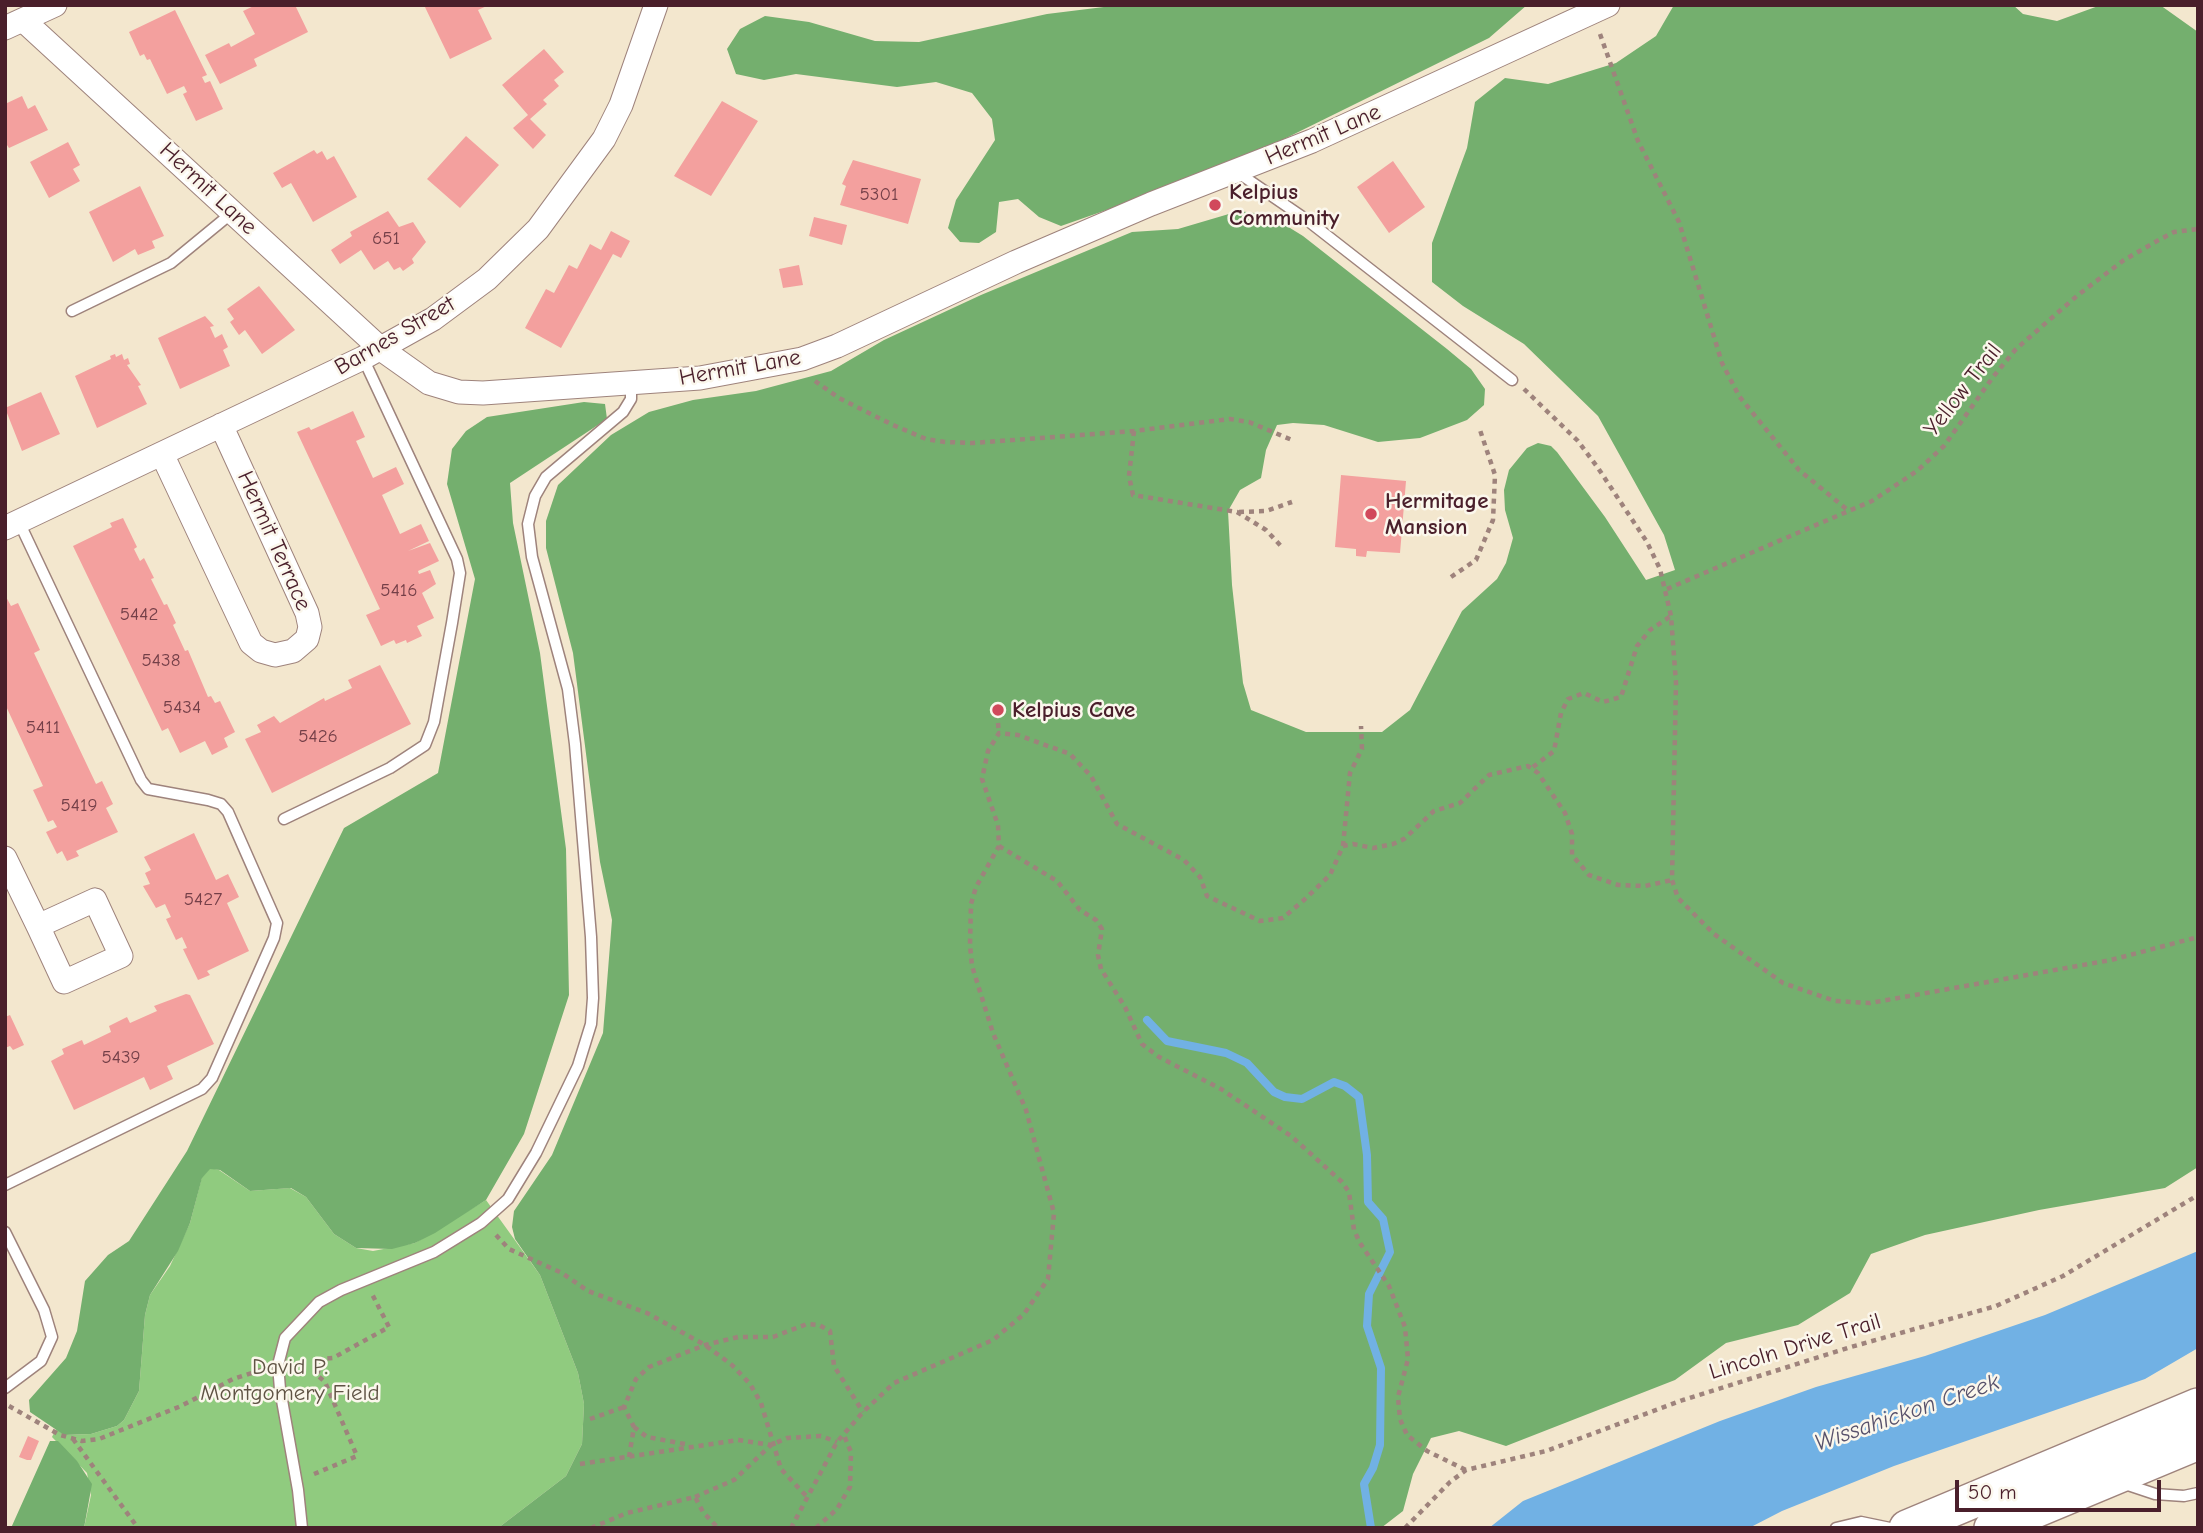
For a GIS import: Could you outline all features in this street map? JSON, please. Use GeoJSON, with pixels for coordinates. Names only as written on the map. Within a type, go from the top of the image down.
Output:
{"type":"FeatureCollection","features":[{"type":"Feature","properties":{"kind":"main road"},"geometry":{"type":"LineString","coordinates":[[1907,1528],[2198,1406]]}},
{"type":"Feature","properties":{"kind":"main road"},"geometry":{"type":"LineString","coordinates":[[1992,1528],[2198,1442]]}},
{"type":"Feature","properties":{"kind":"street"},"geometry":{"type":"LineString","coordinates":[[14,24],[55,5]]}},
{"type":"Feature","properties":{"kind":"street","name":"Barnes Street"},"geometry":{"type":"LineString","coordinates":[[12,525],[372,354],[433,319],[487,279],[538,229],[604,139],[621,105],[656,5]]}},
{"type":"Feature","properties":{"kind":"street","name":"Hermit Lane"},"geometry":{"type":"LineString","coordinates":[[14,24],[233,212],[372,354],[429,383],[459,392],[523,391],[631,383],[741,372],[803,359],[1139,209],[1325,136],[1601,9]]}},
{"type":"Feature","properties":{"kind":"street","name":"Hermit Terrace"},"geometry":{"type":"LineString","coordinates":[[162,454],[251,643],[261,651],[275,655],[293,651],[307,639],[310,627],[307,613],[221,425]]}},
{"type":"Feature","properties":{"kind":"street"},"geometry":{"type":"LineString","coordinates":[[5,858],[38,926]]}},
{"type":"Feature","properties":{"kind":"lane"},"geometry":{"type":"LineString","coordinates":[[1237,172],[1307,220],[1512,380]]}},
{"type":"Feature","properties":{"kind":"lane"},"geometry":{"type":"LineString","coordinates":[[72,311],[171,263],[233,212]]}},
{"type":"Feature","properties":{"kind":"lane"},"geometry":{"type":"LineString","coordinates":[[284,819],[390,768],[425,746],[434,722],[453,623],[460,573],[452,544],[372,354]]}},
{"type":"Feature","properties":{"kind":"lane"},"geometry":{"type":"LineString","coordinates":[[302,1528],[278,1365],[285,1338],[320,1302],[341,1290],[434,1252],[484,1221],[508,1199],[536,1153],[578,1066],[593,1007],[591,925],[576,744],[561,658],[532,557],[528,531],[531,509],[546,477],[623,412],[631,399],[631,383]]}},
{"type":"Feature","properties":{"kind":"lane"},"geometry":{"type":"LineString","coordinates":[[5,1185],[202,1089],[212,1078],[274,938],[277,923],[228,812],[220,804],[208,800],[148,789],[141,780],[12,525]]}},
{"type":"Feature","properties":{"kind":"lane"},"geometry":{"type":"LineString","coordinates":[[5,1232],[44,1310],[52,1337],[41,1361],[27,1375],[5,1388]]}},
{"type":"Feature","properties":{"kind":"lane"},"geometry":{"type":"LineString","coordinates":[[2109,1479],[2155,1494],[2184,1496],[2198,1493]]}},
{"type":"Feature","properties":{"kind":"lane"},"geometry":{"type":"LineString","coordinates":[[1836,1528],[1861,1522],[1890,1528]]}},
{"type":"Feature","properties":{"kind":"path"},"geometry":{"type":"LineString","coordinates":[[1601,9],[1638,141],[1679,222],[1722,363],[1739,396],[1799,470],[1850,512]]}},
{"type":"Feature","properties":{"kind":"path","name":"Yellow Trail"},"geometry":{"type":"LineString","coordinates":[[1667,589],[1850,512],[1872,501],[1917,471],[1944,446],[2016,349],[2078,295],[2124,260],[2166,236],[2188,228],[2198,229]]}},
{"type":"Feature","properties":{"kind":"path"},"geometry":{"type":"LineString","coordinates":[[803,359],[809,374],[821,387],[874,416],[926,439],[973,443],[1134,431],[1230,419],[1249,422],[1292,440]]}},
{"type":"Feature","properties":{"kind":"path"},"geometry":{"type":"LineString","coordinates":[[1512,380],[1556,418],[1598,468],[1647,542],[1667,589],[1676,682],[1672,880],[1678,898],[1692,915],[1745,958],[1783,983],[1835,1001],[1870,1003],[1910,998],[2111,960],[2198,937]]}},
{"type":"Feature","properties":{"kind":"path"},"geometry":{"type":"LineString","coordinates":[[1451,577],[1476,560],[1493,520],[1495,475],[1480,430]]}},
{"type":"Feature","properties":{"kind":"path"},"geometry":{"type":"LineString","coordinates":[[1134,431],[1129,476],[1133,495],[1237,512],[1266,511],[1292,502]]}},
{"type":"Feature","properties":{"kind":"path"},"geometry":{"type":"LineString","coordinates":[[1237,512],[1266,530],[1281,546]]}},
{"type":"Feature","properties":{"kind":"path"},"geometry":{"type":"LineString","coordinates":[[1343,846],[1353,844],[1373,848],[1393,844],[1404,839],[1434,811],[1460,803],[1489,775],[1521,767],[1533,768],[1554,751],[1561,713],[1568,699],[1584,693],[1603,702],[1621,697],[1637,646],[1650,630],[1671,616]]}},
{"type":"Feature","properties":{"kind":"path"},"geometry":{"type":"LineString","coordinates":[[791,1528],[837,1442],[863,1412],[894,1383],[993,1340],[1024,1314],[1048,1279],[1054,1213],[1026,1110],[993,1033],[972,966],[971,904],[976,887],[999,846],[998,825],[982,779],[988,751],[999,733],[998,713]]}},
{"type":"Feature","properties":{"kind":"path"},"geometry":{"type":"LineString","coordinates":[[999,733],[1018,734],[1070,754],[1091,775],[1117,824],[1184,860],[1200,877],[1207,896],[1260,921],[1283,918],[1330,874],[1343,846],[1350,773],[1362,749],[1361,726]]}},
{"type":"Feature","properties":{"kind":"path"},"geometry":{"type":"LineString","coordinates":[[1533,768],[1565,813],[1572,834],[1572,855],[1590,875],[1618,885],[1645,886],[1672,880]]}},
{"type":"Feature","properties":{"kind":"path"},"geometry":{"type":"LineString","coordinates":[[999,846],[1057,881],[1080,911],[1096,920],[1102,929],[1098,955],[1101,969],[1125,1007],[1142,1044],[1158,1057],[1221,1089],[1291,1136],[1342,1182],[1349,1192],[1354,1230],[1389,1286],[1405,1327],[1408,1359],[1398,1397],[1400,1419],[1407,1435],[1427,1451],[1466,1470]]}},
{"type":"Feature","properties":{"kind":"path","name":"Lincoln Drive Trail"},"geometry":{"type":"LineString","coordinates":[[1405,1528],[1450,1482],[1466,1470],[1546,1451],[1683,1400],[1851,1347],[1996,1306],[2063,1276],[2198,1195]]}},
{"type":"Feature","properties":{"kind":"path"},"geometry":{"type":"LineString","coordinates":[[484,1221],[509,1249],[562,1273],[588,1291],[647,1312],[705,1345],[750,1384],[769,1423],[771,1445],[781,1469],[808,1498]]}},
{"type":"Feature","properties":{"kind":"path"},"geometry":{"type":"LineString","coordinates":[[297,1481],[357,1456],[325,1382],[317,1375],[322,1359],[333,1358],[389,1327],[381,1311]]}},
{"type":"Feature","properties":{"kind":"path"},"geometry":{"type":"LineString","coordinates":[[590,1419],[624,1407],[636,1379],[649,1367],[705,1345],[738,1337],[773,1336],[807,1324],[819,1325],[830,1331],[834,1366],[863,1412]]}},
{"type":"Feature","properties":{"kind":"path"},"geometry":{"type":"LineString","coordinates":[[5,1404],[72,1438],[99,1439],[181,1406],[233,1379],[278,1365]]}},
{"type":"Feature","properties":{"kind":"path"},"geometry":{"type":"LineString","coordinates":[[624,1407],[634,1427],[647,1437],[694,1446]]}},
{"type":"Feature","properties":{"kind":"path"},"geometry":{"type":"LineString","coordinates":[[629,1457],[634,1427]]}},
{"type":"Feature","properties":{"kind":"path"},"geometry":{"type":"LineString","coordinates":[[816,1528],[837,1509],[850,1487],[851,1452],[843,1433]]}},
{"type":"Feature","properties":{"kind":"path"},"geometry":{"type":"LineString","coordinates":[[591,1528],[627,1513],[695,1497],[733,1480],[771,1445],[800,1436],[821,1436],[837,1442]]}},
{"type":"Feature","properties":{"kind":"path"},"geometry":{"type":"LineString","coordinates":[[72,1438],[138,1528]]}},
{"type":"Feature","properties":{"kind":"path"},"geometry":{"type":"LineString","coordinates":[[580,1464],[738,1440],[771,1445]]}},
{"type":"Feature","properties":{"kind":"path"},"geometry":{"type":"LineString","coordinates":[[695,1497],[703,1512],[718,1528]]}},
{"type":"Feature","properties":{"kind":"green space"},"geometry":{"type":"Polygon","coordinates":[[[1120,5],[1527,5],[1489,38],[1274,144],[1172,187],[1061,226],[1039,217],[1018,199],[999,202],[996,232],[979,243],[960,242],[948,228],[956,200],[995,140],[992,119],[972,93],[936,82],[897,87],[796,74],[764,80],[736,74],[727,49],[740,29],[765,16],[809,22],[875,41],[919,42],[1047,14],[1120,5]]]}},
{"type":"Feature","properties":{"kind":"green space"},"geometry":{"type":"Polygon","coordinates":[[[1674,5],[2013,5],[2023,14],[2057,21],[2101,5],[2160,5],[2198,32],[2198,1167],[2165,1188],[2039,1210],[1925,1235],[1871,1254],[1850,1293],[1798,1325],[1726,1343],[1675,1380],[1506,1446],[1459,1431],[1431,1438],[1413,1474],[1403,1511],[1381,1528],[498,1528],[566,1476],[582,1444],[584,1404],[578,1373],[540,1275],[515,1239],[512,1227],[514,1211],[552,1155],[603,1033],[612,920],[600,862],[573,653],[546,548],[546,521],[558,485],[611,435],[649,412],[693,400],[756,391],[831,371],[884,340],[981,295],[1132,232],[1178,229],[1239,211],[1269,215],[1303,236],[1447,349],[1471,369],[1485,389],[1484,405],[1467,420],[1420,438],[1378,442],[1324,425],[1277,425],[1266,450],[1261,478],[1240,490],[1228,511],[1232,585],[1243,683],[1251,710],[1306,732],[1382,732],[1410,710],[1462,611],[1497,579],[1506,563],[1513,538],[1505,510],[1504,490],[1509,470],[1527,448],[1538,443],[1551,446],[1557,452],[1605,517],[1646,580],[1675,570],[1664,535],[1598,416],[1524,344],[1463,306],[1432,282],[1432,243],[1467,148],[1475,102],[1505,78],[1548,84],[1616,63],[1656,36],[1674,5]]]}},
{"type":"Feature","properties":{"kind":"green space"},"geometry":{"type":"Polygon","coordinates":[[[584,402],[605,404],[607,419],[510,483],[513,523],[540,653],[566,849],[569,995],[524,1134],[486,1200],[435,1233],[415,1243],[392,1249],[356,1248],[334,1234],[306,1197],[291,1188],[250,1191],[220,1170],[210,1169],[202,1178],[190,1223],[178,1251],[150,1295],[145,1315],[139,1391],[124,1420],[117,1426],[91,1434],[64,1435],[30,1412],[29,1400],[66,1358],[77,1331],[85,1281],[108,1255],[129,1241],[187,1151],[344,828],[438,773],[475,579],[447,484],[452,449],[466,431],[487,417],[584,402]]]}},
{"type":"Feature","properties":{"kind":"green space","name":"David P. Montgomery Field"},"geometry":{"type":"Polygon","coordinates":[[[210,1168],[219,1170],[250,1191],[290,1188],[306,1197],[334,1234],[356,1248],[373,1251],[415,1243],[486,1200],[540,1275],[578,1373],[584,1404],[582,1444],[566,1476],[498,1528],[84,1528],[91,1495],[87,1473],[52,1437],[56,1429],[65,1435],[91,1434],[117,1426],[124,1420],[139,1391],[145,1315],[150,1295],[170,1266],[190,1223],[202,1177],[210,1168]]]}},
{"type":"Feature","properties":{"kind":"green space"},"geometry":{"type":"Polygon","coordinates":[[[50,1441],[58,1441],[77,1461],[92,1484],[84,1528],[11,1528],[50,1441]]]}},
{"type":"Feature","properties":{"kind":"water","name":"Wissahickon Creek"},"geometry":{"type":"Polygon","coordinates":[[[2198,1251],[2198,1348],[2145,1379],[1894,1466],[1782,1511],[1749,1528],[1489,1528],[1523,1501],[1720,1421],[1816,1387],[1925,1356],[2045,1315],[2198,1251]]]}},
{"type":"Feature","properties":{"kind":"building"},"geometry":{"type":"Polygon","coordinates":[[[256,5],[295,5],[308,32],[254,59],[257,66],[220,84],[205,55],[229,43],[231,47],[255,34],[243,11],[256,5]]]}},
{"type":"Feature","properties":{"kind":"building"},"geometry":{"type":"Polygon","coordinates":[[[424,5],[489,5],[478,10],[492,39],[450,59],[424,5]]]}},
{"type":"Feature","properties":{"kind":"building"},"geometry":{"type":"Polygon","coordinates":[[[175,10],[207,75],[202,77],[205,83],[210,81],[223,109],[196,121],[183,94],[187,92],[184,86],[167,94],[150,59],[147,60],[144,54],[140,56],[129,32],[175,10]]]}},
{"type":"Feature","properties":{"kind":"building"},"geometry":{"type":"Polygon","coordinates":[[[544,49],[564,72],[554,80],[559,86],[543,100],[547,104],[530,119],[546,135],[533,149],[513,128],[528,115],[502,85],[544,49]]]}},
{"type":"Feature","properties":{"kind":"building"},"geometry":{"type":"Polygon","coordinates":[[[22,96],[28,109],[35,105],[48,130],[9,148],[5,142],[5,104],[22,96]]]}},
{"type":"Feature","properties":{"kind":"building"},"geometry":{"type":"Polygon","coordinates":[[[722,101],[758,121],[711,196],[674,176],[722,101]]]}},
{"type":"Feature","properties":{"kind":"building"},"geometry":{"type":"Polygon","coordinates":[[[466,136],[499,165],[460,208],[427,179],[466,136]]]}},
{"type":"Feature","properties":{"kind":"building"},"geometry":{"type":"Polygon","coordinates":[[[68,142],[80,165],[73,169],[80,181],[49,198],[30,162],[68,142]]]}},
{"type":"Feature","properties":{"kind":"building"},"geometry":{"type":"Polygon","coordinates":[[[314,150],[317,154],[322,151],[327,160],[334,156],[357,197],[313,222],[291,183],[282,188],[273,173],[314,150]]]}},
{"type":"Feature","properties":{"kind":"building"},"geometry":{"type":"Polygon","coordinates":[[[853,160],[921,179],[908,224],[840,205],[846,186],[842,184],[853,160]]]}},
{"type":"Feature","properties":{"kind":"building"},"geometry":{"type":"Polygon","coordinates":[[[1393,161],[1425,207],[1389,233],[1357,187],[1393,161]]]}},
{"type":"Feature","properties":{"kind":"building"},"geometry":{"type":"Polygon","coordinates":[[[140,186],[164,236],[152,241],[155,248],[138,255],[135,249],[113,262],[89,212],[140,186]]]}},
{"type":"Feature","properties":{"kind":"building"},"geometry":{"type":"Polygon","coordinates":[[[388,211],[399,227],[413,222],[426,242],[412,259],[414,263],[403,271],[400,267],[394,270],[388,261],[374,270],[361,250],[340,264],[331,250],[352,236],[350,232],[388,211]]]}},
{"type":"Feature","properties":{"kind":"building"},"geometry":{"type":"Polygon","coordinates":[[[814,217],[847,225],[842,245],[809,236],[814,217]]]}},
{"type":"Feature","properties":{"kind":"building"},"geometry":{"type":"Polygon","coordinates":[[[611,231],[630,241],[621,258],[613,254],[561,348],[525,328],[546,289],[554,293],[569,265],[577,269],[590,244],[601,250],[611,231]]]}},
{"type":"Feature","properties":{"kind":"building"},"geometry":{"type":"Polygon","coordinates":[[[799,265],[803,285],[783,288],[779,269],[799,265]]]}},
{"type":"Feature","properties":{"kind":"building"},"geometry":{"type":"Polygon","coordinates":[[[259,286],[295,330],[262,354],[245,330],[239,335],[230,322],[234,319],[227,309],[259,286]]]}},
{"type":"Feature","properties":{"kind":"building"},"geometry":{"type":"Polygon","coordinates":[[[205,316],[214,326],[210,327],[215,338],[222,334],[228,347],[223,350],[230,366],[180,389],[158,338],[205,316]]]}},
{"type":"Feature","properties":{"kind":"building"},"geometry":{"type":"Polygon","coordinates":[[[115,354],[116,357],[122,354],[124,360],[128,358],[130,364],[127,365],[141,385],[138,386],[147,404],[97,428],[75,376],[111,359],[110,356],[115,354]]]}},
{"type":"Feature","properties":{"kind":"building"},"geometry":{"type":"Polygon","coordinates":[[[41,392],[60,434],[22,451],[5,408],[41,392]]]}},
{"type":"Feature","properties":{"kind":"building"},"geometry":{"type":"Polygon","coordinates":[[[353,411],[365,437],[356,441],[373,478],[396,467],[404,484],[382,495],[400,534],[421,524],[429,541],[408,551],[430,543],[439,561],[418,571],[419,574],[430,570],[436,584],[422,593],[434,618],[417,626],[422,636],[407,643],[406,640],[396,644],[394,640],[381,646],[366,615],[380,609],[297,432],[309,427],[311,430],[353,411]]]}},
{"type":"Feature","properties":{"kind":"building","name":"Hermitage Mansion"},"geometry":{"type":"Polygon","coordinates":[[[1341,475],[1406,481],[1400,553],[1367,551],[1366,557],[1356,556],[1356,549],[1335,547],[1341,475]]]}},
{"type":"Feature","properties":{"kind":"building"},"geometry":{"type":"Polygon","coordinates":[[[123,518],[137,547],[134,549],[140,561],[144,558],[164,605],[167,604],[176,623],[173,625],[185,651],[188,650],[208,697],[211,696],[215,703],[220,701],[235,732],[224,738],[228,747],[212,755],[205,741],[180,753],[168,728],[162,731],[73,546],[112,527],[110,523],[123,518]]]}},
{"type":"Feature","properties":{"kind":"building"},"geometry":{"type":"Polygon","coordinates":[[[5,595],[11,606],[18,603],[40,650],[34,653],[96,784],[102,781],[113,804],[106,808],[118,832],[76,851],[79,856],[67,861],[62,851],[57,854],[46,832],[57,827],[53,820],[48,822],[33,790],[43,786],[5,704],[5,595]]]}},
{"type":"Feature","properties":{"kind":"building"},"geometry":{"type":"Polygon","coordinates":[[[380,665],[411,724],[272,793],[245,739],[261,732],[257,725],[274,716],[280,723],[324,698],[325,701],[352,688],[348,680],[380,665]]]}},
{"type":"Feature","properties":{"kind":"building"},"geometry":{"type":"Polygon","coordinates":[[[194,833],[216,880],[228,874],[239,897],[227,903],[249,951],[207,971],[210,975],[198,980],[183,949],[187,948],[182,937],[176,940],[166,919],[171,917],[165,904],[156,908],[143,886],[150,884],[145,873],[151,870],[144,857],[194,833]]]}},
{"type":"Feature","properties":{"kind":"building"},"geometry":{"type":"Polygon","coordinates":[[[186,994],[190,995],[214,1044],[167,1066],[173,1079],[150,1090],[144,1077],[74,1110],[51,1061],[64,1054],[62,1049],[82,1040],[84,1045],[111,1032],[109,1026],[127,1017],[130,1023],[157,1011],[154,1006],[186,994]]]}},
{"type":"Feature","properties":{"kind":"building"},"geometry":{"type":"Polygon","coordinates":[[[10,1015],[24,1045],[13,1050],[10,1046],[5,1048],[5,1017],[10,1015]]]}},
{"type":"Feature","properties":{"kind":"building"},"geometry":{"type":"Polygon","coordinates":[[[28,1436],[39,1441],[31,1460],[19,1457],[28,1436]]]}},
{"type":"Feature","properties":{"kind":"waterway"},"geometry":{"type":"LineString","coordinates":[[1147,1020],[1167,1041],[1226,1053],[1247,1063],[1274,1092],[1285,1097],[1302,1099],[1334,1082],[1345,1086],[1359,1097],[1367,1155],[1368,1202],[1383,1219],[1390,1252],[1369,1294],[1367,1326],[1381,1368],[1380,1445],[1373,1468],[1364,1484],[1371,1528]]}},
{"type":"Feature","properties":{"kind":"place","name":"Kelpius Community"},"geometry":{"type":"Point","coordinates":[1215,205]}},
{"type":"Feature","properties":{"kind":"place","name":"Hermitage Mansion"},"geometry":{"type":"Point","coordinates":[1371,514]}},
{"type":"Feature","properties":{"kind":"place","name":"Kelpius Cave"},"geometry":{"type":"Point","coordinates":[998,710]}}]}
